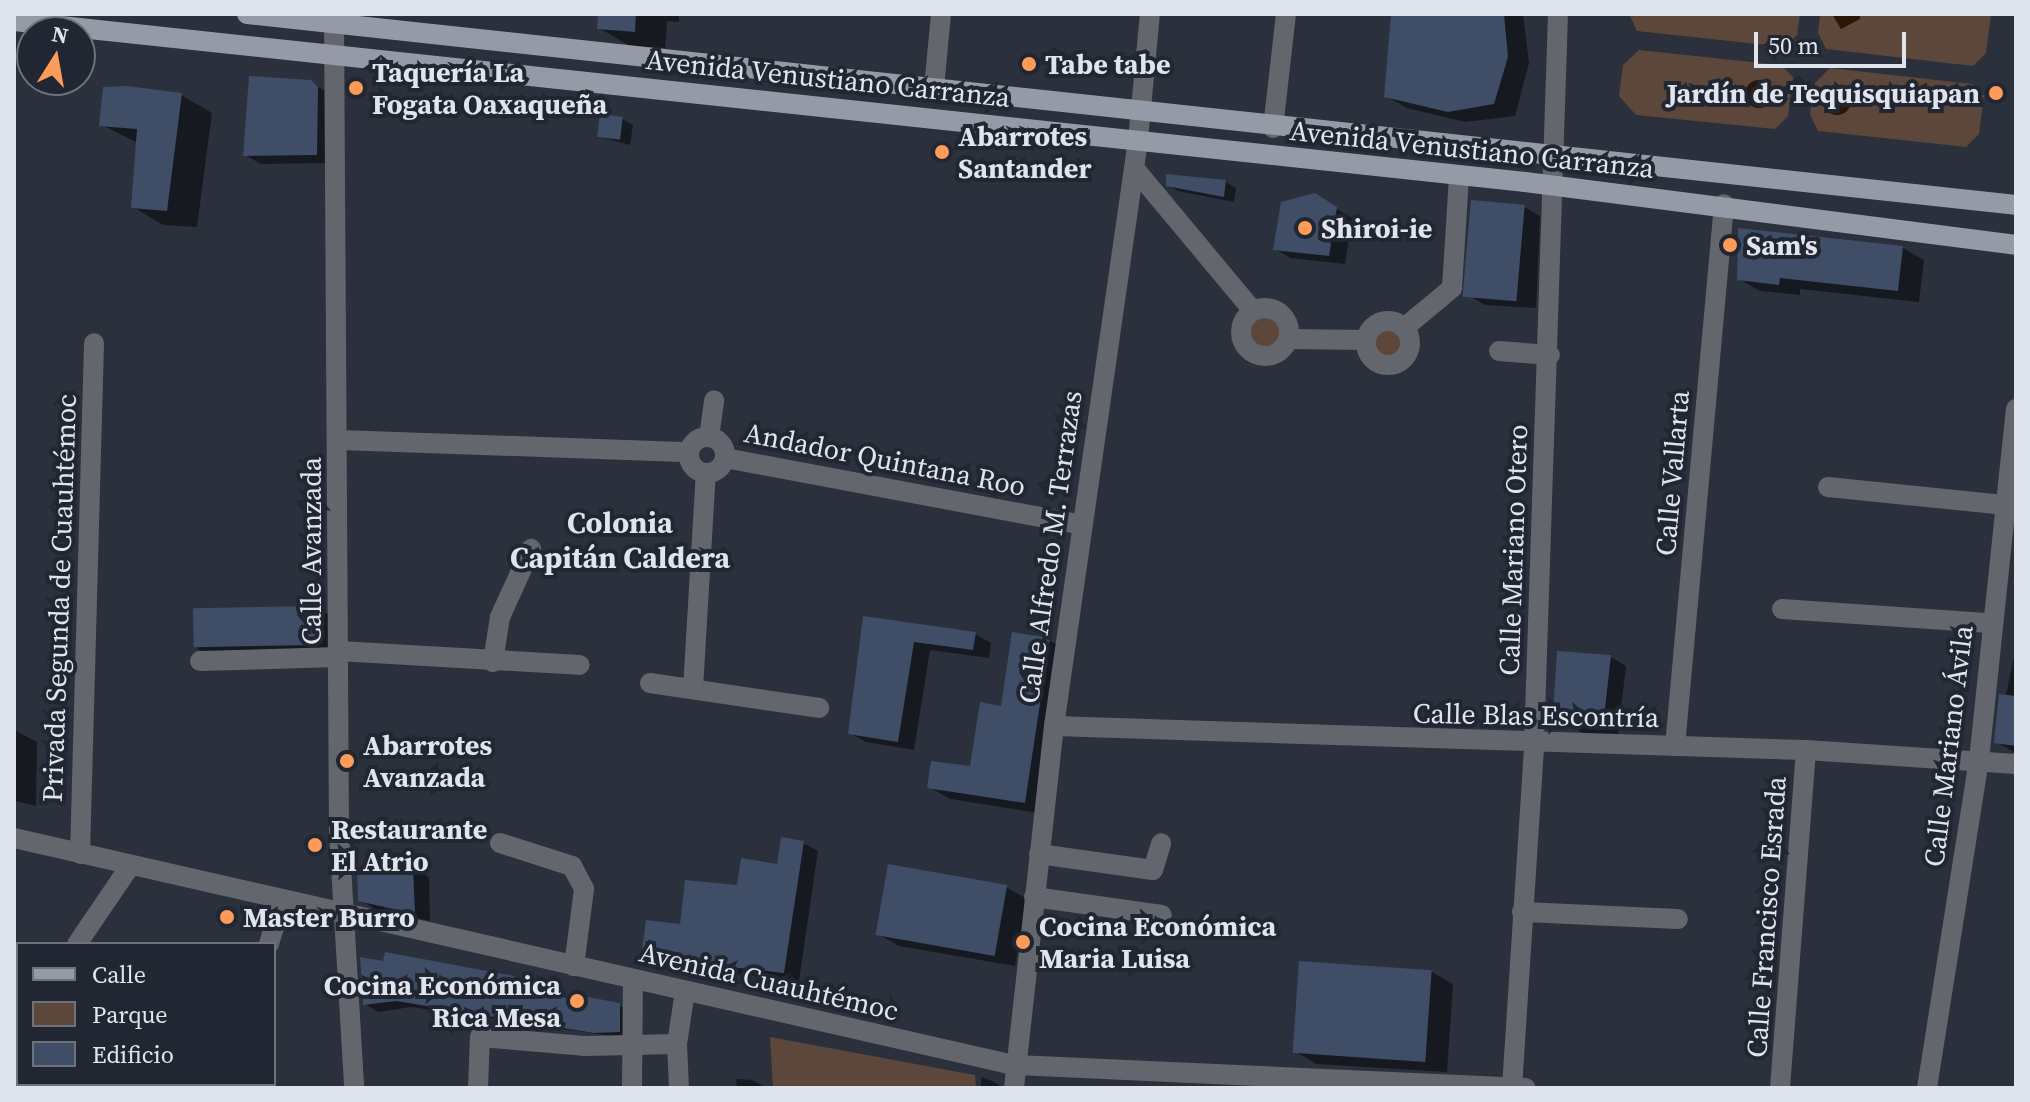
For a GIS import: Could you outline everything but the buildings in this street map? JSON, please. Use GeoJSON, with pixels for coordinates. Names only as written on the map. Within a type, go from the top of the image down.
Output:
{"type":"FeatureCollection","features":[{"type":"Feature","properties":{"kind":"main road","name":"Avenida Venustiano Carranza"},"geometry":{"type":"LineString","coordinates":[[247,14],[334,18],[1273,128],[2016,205]]}},
{"type":"Feature","properties":{"kind":"main road","name":"Avenida Venustiano Carranza"},"geometry":{"type":"LineString","coordinates":[[14,21],[336,53],[1724,204],[2016,245]]}},
{"type":"Feature","properties":{"kind":"street"},"geometry":{"type":"LineString","coordinates":[[934,88],[941,14]]}},
{"type":"Feature","properties":{"kind":"street","name":"Calle Alfredo M. Terrazas"},"geometry":{"type":"LineString","coordinates":[[1014,1088],[1014,1065],[1054,726],[1138,140],[1150,14]]}},
{"type":"Feature","properties":{"kind":"street"},"geometry":{"type":"LineString","coordinates":[[1273,128],[1286,14]]}},
{"type":"Feature","properties":{"kind":"street","name":"Calle Mariano Otero"},"geometry":{"type":"LineString","coordinates":[[1512,1088],[1534,745],[1550,355],[1554,186],[1551,158],[1558,14]]}},
{"type":"Feature","properties":{"kind":"street","name":"Calle Avanzada"},"geometry":{"type":"LineString","coordinates":[[334,18],[340,440],[339,654],[344,914],[354,1088]]}},
{"type":"Feature","properties":{"kind":"street"},"geometry":{"type":"LineString","coordinates":[[1134,168],[1253,311]]}},
{"type":"Feature","properties":{"kind":"street"},"geometry":{"type":"LineString","coordinates":[[1404,328],[1452,288],[1459,176]]}},
{"type":"Feature","properties":{"kind":"street","name":"Calle Vallarta"},"geometry":{"type":"LineString","coordinates":[[1675,746],[1724,204]]}},
{"type":"Feature","properties":{"kind":"street"},"geometry":{"type":"LineString","coordinates":[[1288,339],[1282,316],[1269,308],[1253,311],[1240,331],[1250,351],[1273,356],[1288,339],[1365,340]]}},
{"type":"Feature","properties":{"kind":"street"},"geometry":{"type":"LineString","coordinates":[[1392,321],[1404,328],[1409,348],[1394,364],[1374,360],[1365,340],[1377,323],[1392,321]]}},
{"type":"Feature","properties":{"kind":"street","name":"Privada Segunda de Cuauhtémoc"},"geometry":{"type":"LineString","coordinates":[[80,854],[94,343]]}},
{"type":"Feature","properties":{"kind":"street"},"geometry":{"type":"LineString","coordinates":[[1499,351],[1550,355]]}},
{"type":"Feature","properties":{"kind":"street","name":"Andador Quintana Roo"},"geometry":{"type":"LineString","coordinates":[[709,437],[714,400]]}},
{"type":"Feature","properties":{"kind":"street","name":"Calle Mariano Ávila"},"geometry":{"type":"LineString","coordinates":[[1927,1088],[1979,760],[1990,623],[2016,409]]}},
{"type":"Feature","properties":{"kind":"street"},"geometry":{"type":"LineString","coordinates":[[709,437],[721,444],[725,458],[718,469],[706,473],[693,466],[689,452],[696,441],[709,437]]}},
{"type":"Feature","properties":{"kind":"street"},"geometry":{"type":"LineString","coordinates":[[340,440],[689,452]]}},
{"type":"Feature","properties":{"kind":"street","name":"Andador Quintana Roo"},"geometry":{"type":"LineString","coordinates":[[725,458],[1082,525]]}},
{"type":"Feature","properties":{"kind":"street"},"geometry":{"type":"LineString","coordinates":[[693,689],[706,473]]}},
{"type":"Feature","properties":{"kind":"street"},"geometry":{"type":"LineString","coordinates":[[1828,487],[2006,505]]}},
{"type":"Feature","properties":{"kind":"street"},"geometry":{"type":"LineString","coordinates":[[493,662],[500,617],[531,549]]}},
{"type":"Feature","properties":{"kind":"street"},"geometry":{"type":"LineString","coordinates":[[1782,609],[1990,623]]}},
{"type":"Feature","properties":{"kind":"street"},"geometry":{"type":"LineString","coordinates":[[200,661],[339,654],[580,665]]}},
{"type":"Feature","properties":{"kind":"street"},"geometry":{"type":"LineString","coordinates":[[650,683],[819,708]]}},
{"type":"Feature","properties":{"kind":"street","name":"Calle Blas Escontría"},"geometry":{"type":"LineString","coordinates":[[1054,726],[1534,745],[1806,750],[2016,764]]}},
{"type":"Feature","properties":{"kind":"street","name":"Calle Francisco Esrada"},"geometry":{"type":"LineString","coordinates":[[1780,1088],[1806,750]]}},
{"type":"Feature","properties":{"kind":"street","name":"Avenida Cuauhtémoc"},"geometry":{"type":"LineString","coordinates":[[14,838],[1014,1065],[1525,1088]]}},
{"type":"Feature","properties":{"kind":"street"},"geometry":{"type":"LineString","coordinates":[[500,843],[572,866],[584,889],[574,966]]}},
{"type":"Feature","properties":{"kind":"street"},"geometry":{"type":"LineString","coordinates":[[1039,854],[1153,870],[1161,843]]}},
{"type":"Feature","properties":{"kind":"street"},"geometry":{"type":"LineString","coordinates":[[78,942],[130,866]]}},
{"type":"Feature","properties":{"kind":"street"},"geometry":{"type":"LineString","coordinates":[[1034,897],[1162,915]]}},
{"type":"Feature","properties":{"kind":"street"},"geometry":{"type":"LineString","coordinates":[[270,942],[282,899]]}},
{"type":"Feature","properties":{"kind":"street"},"geometry":{"type":"LineString","coordinates":[[1522,912],[1678,919]]}},
{"type":"Feature","properties":{"kind":"street"},"geometry":{"type":"LineString","coordinates":[[632,1088],[633,979]]}},
{"type":"Feature","properties":{"kind":"street"},"geometry":{"type":"LineString","coordinates":[[679,1088],[677,1044],[685,991]]}},
{"type":"Feature","properties":{"kind":"street"},"geometry":{"type":"LineString","coordinates":[[478,1088],[480,1037],[631,1046],[677,1044]]}},
{"type":"Feature","properties":{"kind":"green space"},"geometry":{"type":"Polygon","coordinates":[[[1629,14],[1800,14],[1797,35],[1785,47],[1637,31],[1629,14]]]}},
{"type":"Feature","properties":{"kind":"green space"},"geometry":{"type":"Polygon","coordinates":[[[1820,14],[1991,15],[1986,53],[1973,66],[1826,49],[1818,33],[1820,14]]]}},
{"type":"Feature","properties":{"kind":"green space"},"geometry":{"type":"Polygon","coordinates":[[[1639,50],[1781,65],[1793,77],[1788,116],[1775,129],[1636,115],[1619,96],[1623,65],[1639,50]]]}},
{"type":"Feature","properties":{"kind":"green space"},"geometry":{"type":"Polygon","coordinates":[[[1830,68],[1972,84],[1984,96],[1979,134],[1966,147],[1818,131],[1810,114],[1815,83],[1830,68]]]}},
{"type":"Feature","properties":{"kind":"green space"},"geometry":{"type":"Polygon","coordinates":[[[1265,316],[1278,321],[1283,334],[1278,347],[1265,352],[1252,347],[1247,334],[1252,321],[1265,316]]]}},
{"type":"Feature","properties":{"kind":"green space"},"geometry":{"type":"Polygon","coordinates":[[[1387,324],[1400,329],[1405,342],[1400,355],[1387,360],[1374,355],[1369,342],[1374,329],[1387,324]]]}},
{"type":"Feature","properties":{"kind":"green space"},"geometry":{"type":"Polygon","coordinates":[[[770,1037],[975,1075],[976,1088],[773,1088],[770,1037]]]}},
{"type":"Feature","properties":{"kind":"shaded area"},"geometry":{"type":"Polygon","coordinates":[[[1832,14],[1860,14],[1860,19],[1841,29],[1832,14]]]}},
{"type":"Feature","properties":{"kind":"shaded area"},"geometry":{"type":"Polygon","coordinates":[[[1759,80],[1769,84],[1773,94],[1769,104],[1759,108],[1749,104],[1745,94],[1749,84],[1759,80]]]}},
{"type":"Feature","properties":{"kind":"shaded area"},"geometry":{"type":"Polygon","coordinates":[[[1837,87],[1847,91],[1851,101],[1847,111],[1837,115],[1827,111],[1823,101],[1827,91],[1837,87]]]}},
{"type":"Feature","properties":{"kind":"place","name":"Tabe tabe"},"geometry":{"type":"Point","coordinates":[1029,64]}},
{"type":"Feature","properties":{"kind":"place","name":"Taquería La Fogata Oaxaqueña"},"geometry":{"type":"Point","coordinates":[356,88]}},
{"type":"Feature","properties":{"kind":"place","name":"Jardín de Tequisquiapan"},"geometry":{"type":"Point","coordinates":[1996,93]}},
{"type":"Feature","properties":{"kind":"place","name":"Abarrotes Santander"},"geometry":{"type":"Point","coordinates":[942,152]}},
{"type":"Feature","properties":{"kind":"place","name":"Shiroi-ie"},"geometry":{"type":"Point","coordinates":[1305,228]}},
{"type":"Feature","properties":{"kind":"place","name":"Sam's"},"geometry":{"type":"Point","coordinates":[1730,245]}},
{"type":"Feature","properties":{"kind":"place","name":"Abarrotes Avanzada"},"geometry":{"type":"Point","coordinates":[347,761]}},
{"type":"Feature","properties":{"kind":"place","name":"Restaurante El Atrio"},"geometry":{"type":"Point","coordinates":[315,845]}},
{"type":"Feature","properties":{"kind":"place","name":"Master Burro"},"geometry":{"type":"Point","coordinates":[227,917]}},
{"type":"Feature","properties":{"kind":"place","name":"Cocina Económica Maria Luisa"},"geometry":{"type":"Point","coordinates":[1023,942]}},
{"type":"Feature","properties":{"kind":"place","name":"Cocina Económica Rica Mesa"},"geometry":{"type":"Point","coordinates":[577,1001]}},
{"type":"Feature","properties":{"kind":"district","name":"Colonia Capitán Caldera"},"geometry":{"type":"Point","coordinates":[620,540]}}]}
